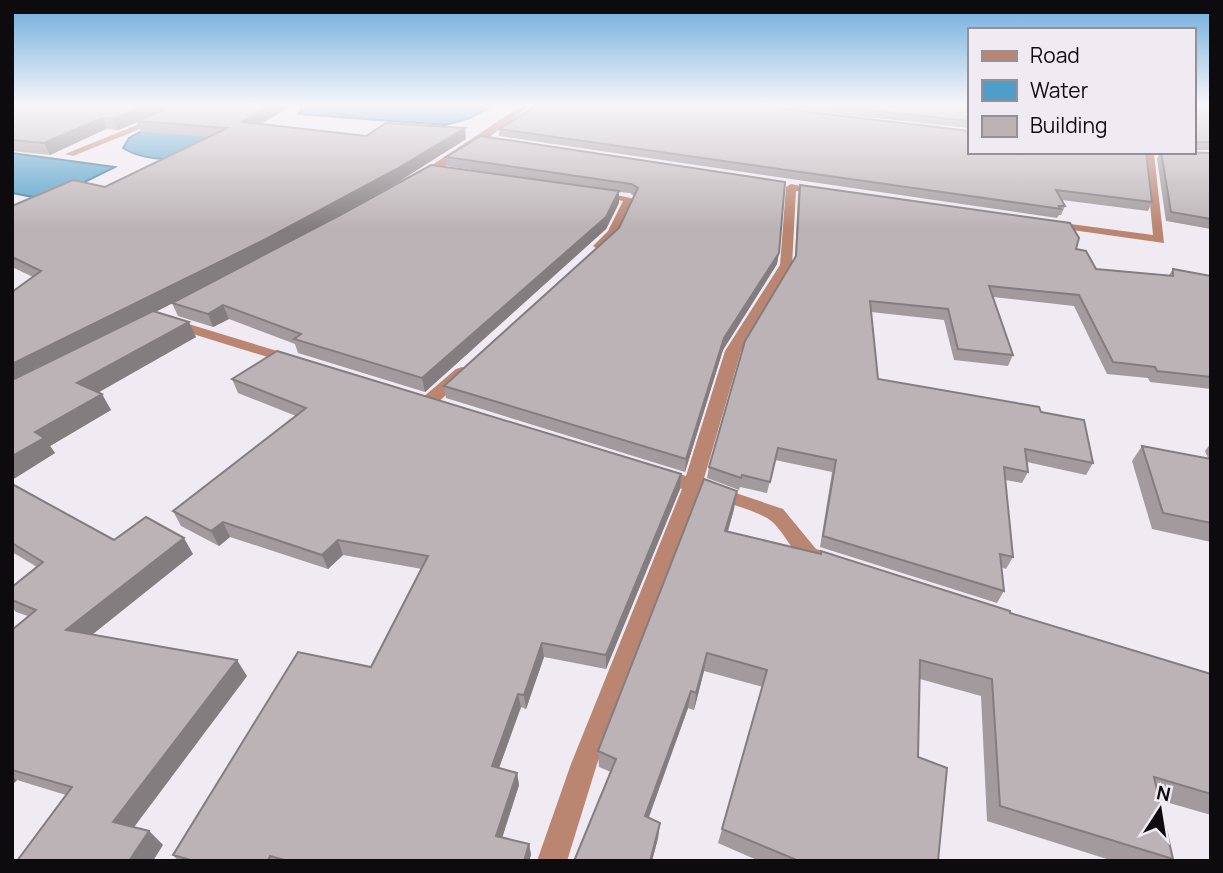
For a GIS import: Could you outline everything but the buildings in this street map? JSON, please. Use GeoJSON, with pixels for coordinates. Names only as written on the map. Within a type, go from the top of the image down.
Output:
{"type":"FeatureCollection","features":[{"type":"Feature","properties":{"kind":"street"},"geometry":{"type":"LineString","coordinates":[[70,154],[87,147]]}},
{"type":"Feature","properties":{"kind":"street"},"geometry":{"type":"LineString","coordinates":[[411,182],[475,147]]}},
{"type":"Feature","properties":{"kind":"street"},"geometry":{"type":"LineString","coordinates":[[1037,222],[1160,240],[1149,154]]}},
{"type":"Feature","properties":{"kind":"street"},"geometry":{"type":"LineString","coordinates":[[433,170],[459,174]]}},
{"type":"Feature","properties":{"kind":"street"},"geometry":{"type":"LineString","coordinates":[[552,861],[583,764],[692,483],[733,351],[786,265],[785,186],[846,195]]}},
{"type":"Feature","properties":{"kind":"street"},"geometry":{"type":"LineString","coordinates":[[578,191],[631,199],[613,233],[593,252]]}},
{"type":"Feature","properties":{"kind":"street"},"geometry":{"type":"LineString","coordinates":[[171,312],[159,318],[313,366]]}},
{"type":"Feature","properties":{"kind":"street"},"geometry":{"type":"LineString","coordinates":[[429,402],[470,365]]}},
{"type":"Feature","properties":{"kind":"street"},"geometry":{"type":"LineString","coordinates":[[640,467],[776,514],[809,555],[848,567]]}},
{"type":"Feature","properties":{"kind":"water"},"geometry":{"type":"Polygon","coordinates":[[[195,147],[169,159],[145,157],[123,148],[195,147]]]}},
{"type":"Feature","properties":{"kind":"water"},"geometry":{"type":"Polygon","coordinates":[[[12,153],[115,167],[48,200],[12,193],[12,153]]]}}]}
